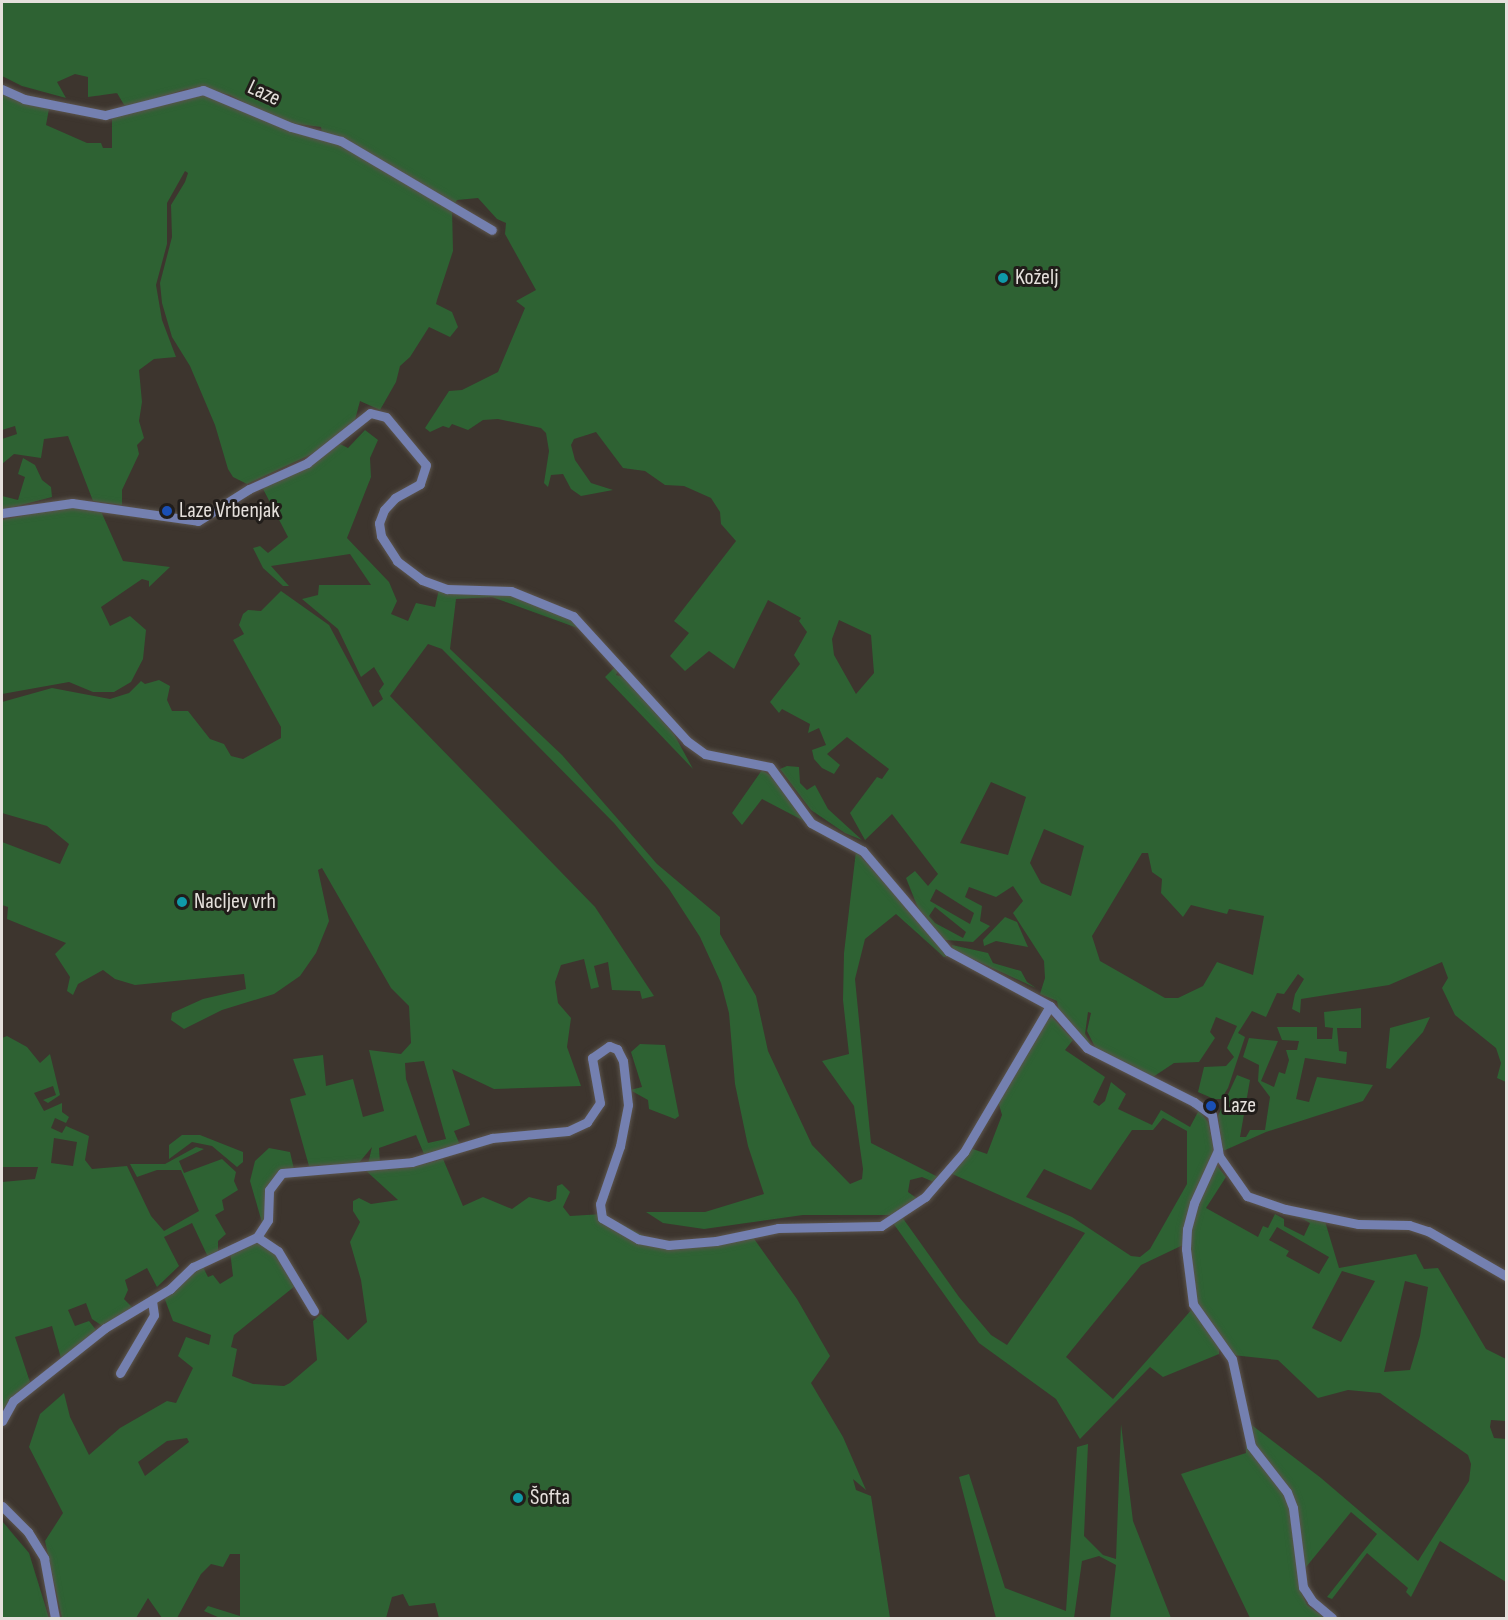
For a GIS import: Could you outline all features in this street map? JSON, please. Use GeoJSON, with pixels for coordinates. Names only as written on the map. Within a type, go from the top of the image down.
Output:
{"type":"FeatureCollection","features":[{"type":"Feature","properties":{"kind":"street","name":"Laze"},"geometry":{"type":"LineString","coordinates":[[2,89],[24,99],[105,115],[203,90],[291,127],[341,141],[492,230]]}},
{"type":"Feature","properties":{"kind":"street"},"geometry":{"type":"LineString","coordinates":[[2,513],[72,502],[198,521],[249,489],[308,464],[370,413],[386,417],[426,465],[420,484],[395,498],[384,510],[379,523],[381,536],[397,561],[422,580],[447,589],[511,591],[573,616],[687,741],[705,754],[770,767],[811,823],[863,851],[948,951],[1050,1006],[1087,1048],[1194,1102],[1212,1115],[1218,1150],[1232,1179],[1247,1196],[1285,1209],[1358,1224],[1409,1225],[1428,1231],[1506,1276]]}},
{"type":"Feature","properties":{"kind":"street"},"geometry":{"type":"LineString","coordinates":[[2,1421],[13,1401],[105,1328],[152,1300],[193,1267],[257,1237],[268,1220],[269,1190],[282,1173],[412,1162],[492,1138],[559,1133],[587,1122],[601,1096],[592,1058],[609,1046],[616,1049],[623,1061],[628,1105],[620,1146],[600,1204],[602,1218],[638,1239],[668,1245],[716,1241],[777,1228],[881,1226],[925,1197],[964,1152],[1050,1006]]}},
{"type":"Feature","properties":{"kind":"street"},"geometry":{"type":"LineString","coordinates":[[1218,1150],[1194,1203],[1187,1229],[1186,1250],[1193,1304],[1232,1359],[1251,1446],[1290,1500],[1303,1587],[1312,1601],[1332,1618]]}},
{"type":"Feature","properties":{"kind":"street"},"geometry":{"type":"LineString","coordinates":[[257,1237],[278,1251],[314,1311]]}},
{"type":"Feature","properties":{"kind":"street"},"geometry":{"type":"LineString","coordinates":[[120,1373],[154,1315],[152,1300]]}},
{"type":"Feature","properties":{"kind":"street"},"geometry":{"type":"LineString","coordinates":[[2,1506],[28,1532],[44,1558],[55,1618]]}},
{"type":"Feature","properties":{"kind":"green space"},"geometry":{"type":"Polygon","coordinates":[[[2,2],[1506,2],[1506,1082],[1497,1078],[1501,1063],[1496,1048],[1455,1015],[1442,988],[1448,978],[1442,962],[1389,985],[1301,999],[1300,1013],[1292,1009],[1295,994],[1304,979],[1298,974],[1284,994],[1277,993],[1266,1017],[1252,1011],[1238,1033],[1245,1037],[1228,1088],[1221,1099],[1214,1099],[1198,1092],[1204,1067],[1226,1066],[1234,1057],[1227,1048],[1237,1026],[1216,1017],[1210,1032],[1215,1038],[1199,1062],[1174,1063],[1153,1077],[1098,1053],[1087,1031],[1091,1013],[1088,1012],[1085,1034],[1094,1050],[1059,1013],[1057,1001],[1040,994],[1045,978],[1044,961],[1013,913],[1023,901],[1013,886],[996,897],[969,887],[965,897],[982,906],[980,921],[990,926],[973,942],[945,940],[918,908],[906,878],[915,871],[928,886],[938,874],[892,814],[865,840],[850,813],[877,777],[882,779],[889,769],[847,737],[827,754],[840,765],[834,774],[822,768],[814,759],[812,750],[826,745],[819,728],[808,733],[810,724],[782,709],[779,713],[770,702],[800,664],[794,655],[807,632],[799,621],[801,618],[768,600],[734,669],[709,651],[685,671],[670,656],[689,633],[674,621],[736,541],[721,524],[720,512],[711,498],[684,486],[665,485],[645,471],[623,468],[596,432],[574,439],[571,445],[575,460],[591,483],[613,490],[581,496],[571,489],[563,474],[551,475],[548,487],[544,483],[549,451],[546,433],[541,428],[498,419],[483,420],[468,430],[452,424],[449,428],[443,426],[430,432],[425,428],[449,391],[462,390],[498,372],[525,308],[516,301],[536,290],[505,234],[506,223],[497,219],[478,198],[457,200],[452,208],[453,251],[436,304],[452,312],[458,327],[450,337],[429,327],[410,357],[400,366],[396,382],[380,410],[360,401],[355,420],[327,447],[247,484],[233,477],[228,469],[215,425],[190,366],[172,337],[162,303],[160,283],[172,237],[171,205],[185,182],[188,173],[185,171],[167,203],[167,244],[156,285],[162,320],[176,357],[154,359],[139,370],[142,402],[139,421],[144,438],[137,445],[139,454],[122,490],[122,505],[93,501],[68,436],[44,439],[41,458],[14,454],[2,464],[2,439],[17,434],[15,426],[2,430],[2,92],[49,109],[46,125],[87,143],[101,143],[103,148],[112,148],[112,117],[195,92],[214,94],[285,129],[322,133],[321,127],[281,122],[230,95],[202,88],[186,89],[126,108],[117,93],[88,97],[88,77],[75,74],[57,82],[66,98],[22,86],[2,76],[2,2]],[[839,620],[832,639],[834,655],[856,694],[874,673],[871,635],[839,620]],[[991,782],[960,843],[1008,855],[1026,797],[991,782]],[[1044,829],[1030,863],[1041,883],[1071,896],[1084,846],[1044,829]],[[1142,853],[1092,936],[1100,961],[1165,998],[1178,998],[1203,986],[1217,962],[1253,975],[1264,916],[1229,909],[1227,914],[1191,905],[1183,917],[1161,893],[1162,879],[1152,872],[1148,853],[1142,853]],[[936,889],[930,901],[970,924],[974,913],[936,889]],[[935,907],[929,916],[935,923],[963,938],[966,932],[935,907]]]}},
{"type":"Feature","properties":{"kind":"green space"},"geometry":{"type":"Polygon","coordinates":[[[365,430],[378,440],[370,458],[371,477],[347,538],[389,582],[397,601],[391,614],[408,621],[416,603],[435,607],[439,589],[517,595],[568,617],[583,630],[492,597],[456,599],[450,649],[562,755],[657,864],[720,917],[720,934],[756,996],[768,1051],[812,1145],[850,1184],[862,1179],[863,1169],[854,1106],[822,1061],[849,1054],[843,1000],[844,953],[856,851],[949,956],[944,957],[896,914],[865,939],[855,979],[871,1143],[940,1178],[936,1183],[922,1177],[910,1180],[908,1192],[919,1200],[891,1215],[803,1215],[704,1229],[663,1223],[646,1212],[705,1212],[764,1194],[748,1146],[735,1084],[729,1013],[721,983],[700,937],[669,889],[614,823],[442,649],[428,644],[390,696],[595,907],[654,996],[642,999],[640,991],[612,990],[608,962],[594,966],[599,987],[591,989],[584,959],[561,965],[555,982],[558,1003],[571,1018],[567,1047],[581,1086],[494,1089],[452,1069],[470,1125],[454,1131],[460,1145],[424,1154],[416,1135],[379,1148],[380,1164],[368,1164],[372,1147],[358,1164],[309,1166],[290,1099],[306,1095],[293,1059],[323,1055],[326,1086],[353,1079],[363,1117],[384,1111],[369,1050],[401,1054],[411,1043],[409,1006],[391,988],[322,868],[318,870],[329,921],[316,953],[300,976],[274,994],[222,1010],[184,1029],[171,1020],[172,1013],[203,999],[246,989],[244,974],[135,985],[115,979],[103,970],[78,984],[73,995],[67,991],[70,977],[55,954],[66,943],[7,919],[8,907],[2,905],[2,842],[60,864],[69,844],[47,826],[2,813],[2,702],[52,688],[110,699],[129,693],[141,681],[145,684],[159,680],[170,686],[167,700],[172,711],[188,711],[210,739],[224,744],[231,756],[243,759],[281,738],[281,727],[233,640],[244,634],[239,625],[243,614],[248,610],[261,611],[281,591],[329,625],[373,707],[383,699],[379,691],[384,684],[374,667],[361,677],[338,629],[302,599],[318,595],[319,585],[371,585],[350,554],[271,566],[289,586],[283,586],[263,568],[253,548],[260,546],[268,553],[288,537],[261,485],[311,464],[340,444],[348,448],[365,430]],[[424,1061],[405,1063],[406,1079],[428,1143],[446,1139],[424,1061]]]}},
{"type":"Feature","properties":{"kind":"green space"},"geometry":{"type":"Polygon","coordinates":[[[23,458],[35,465],[42,480],[51,487],[52,497],[2,510],[2,496],[18,500],[25,477],[18,474],[23,458]]]}},
{"type":"Feature","properties":{"kind":"green space"},"geometry":{"type":"Polygon","coordinates":[[[69,506],[100,509],[123,561],[170,567],[149,587],[149,581],[142,579],[101,607],[110,626],[130,616],[146,630],[143,659],[131,682],[114,692],[93,692],[69,682],[2,694],[2,520],[69,506]]]}},
{"type":"Feature","properties":{"kind":"green space"},"geometry":{"type":"Polygon","coordinates":[[[615,667],[618,671],[616,675],[624,677],[674,734],[693,769],[605,677],[615,667]]]}},
{"type":"Feature","properties":{"kind":"green space"},"geometry":{"type":"Polygon","coordinates":[[[787,766],[799,767],[800,783],[807,790],[815,785],[828,809],[862,840],[845,833],[811,810],[780,769],[787,766]]]}},
{"type":"Feature","properties":{"kind":"green space"},"geometry":{"type":"Polygon","coordinates":[[[762,770],[771,776],[806,822],[762,799],[742,825],[732,813],[762,770]]]}},
{"type":"Feature","properties":{"kind":"green space"},"geometry":{"type":"Polygon","coordinates":[[[1005,917],[1017,922],[1028,947],[996,941],[984,946],[983,940],[1005,917]]]}},
{"type":"Feature","properties":{"kind":"green space"},"geometry":{"type":"Polygon","coordinates":[[[952,945],[988,953],[993,963],[1021,971],[1027,982],[1036,988],[953,950],[952,945]]]}},
{"type":"Feature","properties":{"kind":"green space"},"geometry":{"type":"Polygon","coordinates":[[[1361,1008],[1361,1028],[1337,1028],[1339,1051],[1347,1052],[1346,1064],[1305,1058],[1296,1099],[1309,1102],[1317,1077],[1373,1085],[1363,1101],[1266,1132],[1223,1151],[1218,1116],[1237,1075],[1250,1080],[1240,1137],[1246,1137],[1250,1130],[1265,1130],[1270,1097],[1258,1081],[1259,1065],[1243,1057],[1249,1038],[1278,1041],[1261,1081],[1274,1087],[1279,1072],[1285,1074],[1289,1060],[1286,1050],[1297,1050],[1299,1041],[1282,1040],[1277,1027],[1317,1027],[1317,1039],[1332,1039],[1333,1028],[1325,1027],[1324,1012],[1361,1008]]]}},
{"type":"Feature","properties":{"kind":"green space"},"geometry":{"type":"Polygon","coordinates":[[[1052,1017],[1073,1040],[1065,1050],[1105,1077],[1093,1102],[1099,1106],[1105,1101],[1111,1082],[1126,1094],[1118,1109],[1152,1125],[1161,1110],[1190,1127],[1199,1110],[1208,1122],[1214,1150],[1183,1245],[1141,1265],[1066,1357],[1113,1399],[1193,1308],[1219,1348],[1219,1354],[1163,1377],[1150,1367],[1080,1439],[1056,1399],[979,1343],[893,1223],[902,1217],[959,1297],[991,1335],[1007,1345],[1085,1233],[950,1173],[970,1148],[987,1154],[1002,1115],[998,1101],[1046,1021],[1052,1017]],[[1163,1118],[1153,1130],[1132,1130],[1091,1190],[1044,1169],[1026,1197],[1072,1217],[1131,1256],[1140,1257],[1150,1249],[1187,1184],[1187,1131],[1163,1118]]]}},
{"type":"Feature","properties":{"kind":"green space"},"geometry":{"type":"Polygon","coordinates":[[[1430,1017],[1423,1032],[1390,1069],[1386,1068],[1390,1028],[1430,1017]]]}},
{"type":"Feature","properties":{"kind":"green space"},"geometry":{"type":"Polygon","coordinates":[[[7,1036],[27,1047],[40,1063],[50,1054],[60,1095],[48,1103],[43,1100],[56,1095],[53,1086],[34,1093],[44,1111],[62,1103],[62,1112],[69,1117],[66,1123],[55,1118],[51,1128],[62,1133],[66,1126],[89,1136],[85,1160],[92,1169],[127,1166],[151,1216],[164,1231],[199,1211],[181,1170],[157,1170],[137,1177],[130,1164],[165,1164],[196,1147],[204,1149],[179,1161],[184,1173],[222,1159],[236,1172],[234,1181],[238,1190],[222,1200],[224,1210],[215,1215],[226,1234],[218,1241],[218,1252],[208,1257],[192,1223],[164,1237],[179,1266],[157,1287],[147,1268],[125,1280],[128,1290],[124,1299],[133,1308],[104,1327],[92,1319],[86,1303],[68,1310],[75,1326],[89,1321],[96,1330],[62,1362],[52,1326],[15,1337],[30,1382],[2,1410],[2,1182],[35,1179],[38,1167],[2,1167],[2,1038],[7,1036]],[[54,1138],[51,1163],[73,1166],[77,1142],[54,1138]]]}},
{"type":"Feature","properties":{"kind":"green space"},"geometry":{"type":"Polygon","coordinates":[[[640,1044],[665,1045],[679,1116],[675,1119],[649,1109],[648,1100],[630,1090],[642,1087],[631,1052],[640,1044]]]}},
{"type":"Feature","properties":{"kind":"green space"},"geometry":{"type":"Polygon","coordinates":[[[182,1135],[200,1135],[243,1152],[243,1162],[237,1167],[212,1146],[192,1142],[169,1159],[169,1145],[182,1135]]]}},
{"type":"Feature","properties":{"kind":"green space"},"geometry":{"type":"Polygon","coordinates":[[[269,1148],[290,1152],[294,1169],[282,1171],[269,1184],[263,1226],[250,1181],[255,1161],[269,1148]]]}},
{"type":"Feature","properties":{"kind":"green space"},"geometry":{"type":"Polygon","coordinates":[[[443,1159],[463,1206],[483,1197],[512,1209],[529,1197],[549,1202],[556,1199],[557,1186],[562,1184],[570,1192],[563,1207],[570,1216],[603,1214],[659,1244],[752,1236],[797,1299],[830,1356],[811,1383],[843,1437],[866,1490],[853,1479],[856,1490],[871,1496],[890,1618],[439,1618],[435,1603],[409,1606],[403,1594],[392,1597],[386,1618],[220,1618],[204,1611],[208,1606],[240,1616],[240,1554],[230,1554],[223,1567],[211,1564],[201,1574],[177,1618],[162,1618],[148,1598],[136,1618],[62,1618],[45,1541],[63,1513],[29,1447],[40,1414],[64,1393],[70,1417],[89,1455],[120,1428],[167,1401],[176,1403],[193,1368],[178,1356],[186,1337],[209,1345],[211,1335],[173,1321],[164,1297],[202,1265],[208,1277],[213,1275],[220,1284],[233,1276],[230,1251],[257,1242],[273,1247],[295,1286],[234,1335],[231,1347],[237,1349],[232,1376],[253,1384],[284,1386],[290,1383],[317,1360],[313,1321],[321,1314],[348,1340],[367,1322],[361,1280],[350,1242],[360,1222],[353,1211],[353,1201],[359,1198],[371,1204],[398,1200],[363,1168],[408,1168],[443,1159]],[[187,1438],[167,1441],[138,1462],[145,1476],[189,1442],[187,1438]]]}},
{"type":"Feature","properties":{"kind":"green space"},"geometry":{"type":"Polygon","coordinates":[[[1215,1163],[1226,1177],[1206,1208],[1258,1237],[1263,1226],[1268,1228],[1275,1214],[1284,1219],[1284,1226],[1304,1236],[1310,1223],[1296,1215],[1324,1218],[1339,1268],[1416,1254],[1424,1269],[1438,1268],[1486,1349],[1506,1359],[1506,1421],[1491,1420],[1490,1427],[1494,1438],[1506,1439],[1506,1582],[1440,1541],[1411,1597],[1406,1592],[1408,1588],[1367,1553],[1332,1599],[1327,1597],[1377,1534],[1351,1512],[1302,1572],[1296,1513],[1260,1456],[1245,1420],[1321,1478],[1418,1561],[1469,1481],[1471,1464],[1468,1455],[1380,1393],[1348,1390],[1318,1398],[1278,1360],[1232,1355],[1200,1311],[1189,1272],[1189,1226],[1215,1163]],[[1277,1227],[1269,1240],[1289,1251],[1286,1256],[1319,1274],[1329,1257],[1277,1227]],[[1342,1271],[1312,1328],[1341,1342],[1375,1281],[1342,1271]],[[1405,1281],[1384,1372],[1410,1370],[1420,1336],[1428,1287],[1405,1281]]]}},
{"type":"Feature","properties":{"kind":"green space"},"geometry":{"type":"Polygon","coordinates":[[[1121,1424],[1133,1521],[1171,1618],[1110,1618],[1116,1565],[1099,1556],[1082,1561],[1074,1618],[996,1618],[959,1477],[969,1474],[1005,1588],[1066,1611],[1077,1447],[1088,1444],[1084,1536],[1103,1555],[1116,1559],[1121,1424]]]}},
{"type":"Feature","properties":{"kind":"green space"},"geometry":{"type":"Polygon","coordinates":[[[1246,1439],[1279,1484],[1291,1509],[1299,1587],[1307,1605],[1325,1618],[1250,1618],[1181,1474],[1246,1453],[1246,1439]]]}},
{"type":"Feature","properties":{"kind":"green space"},"geometry":{"type":"Polygon","coordinates":[[[2,1521],[29,1553],[49,1618],[2,1618],[2,1521]]]}},
{"type":"Feature","properties":{"kind":"place","name":"Koželj"},"geometry":{"type":"Point","coordinates":[1003,278]}},
{"type":"Feature","properties":{"kind":"place","name":"Laze Vrbenjak"},"geometry":{"type":"Point","coordinates":[167,511]}},
{"type":"Feature","properties":{"kind":"place","name":"Nacljev vrh"},"geometry":{"type":"Point","coordinates":[182,902]}},
{"type":"Feature","properties":{"kind":"place","name":"Laze"},"geometry":{"type":"Point","coordinates":[1211,1106]}},
{"type":"Feature","properties":{"kind":"place","name":"Šofta"},"geometry":{"type":"Point","coordinates":[518,1498]}}]}
